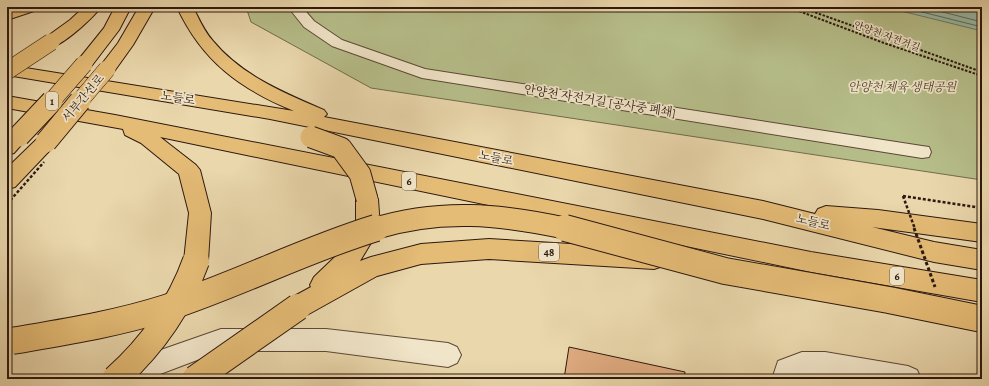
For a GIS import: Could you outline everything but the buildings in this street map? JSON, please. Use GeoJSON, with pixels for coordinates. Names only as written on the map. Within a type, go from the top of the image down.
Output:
{"type":"FeatureCollection","features":[{"type":"Feature","properties":{"kind":"main road"},"geometry":{"type":"LineString","coordinates":[[7,15],[32,7]]}},
{"type":"Feature","properties":{"kind":"main road"},"geometry":{"type":"LineString","coordinates":[[7,71],[51,42],[76,23],[93,7]]}},
{"type":"Feature","properties":{"kind":"main road","name":"서부간선로"},"geometry":{"type":"LineString","coordinates":[[13,142],[64,89],[110,31],[123,7]]}},
{"type":"Feature","properties":{"kind":"main road","name":"서부간선로"},"geometry":{"type":"LineString","coordinates":[[7,181],[46,142],[107,69],[128,39],[147,7]]}},
{"type":"Feature","properties":{"kind":"main road"},"geometry":{"type":"LineString","coordinates":[[186,7],[193,25],[206,44],[224,62],[252,83],[298,106],[367,133]]}},
{"type":"Feature","properties":{"kind":"main road","name":"노들로"},"geometry":{"type":"LineString","coordinates":[[7,71],[270,113],[763,210],[934,252],[982,260]]}},
{"type":"Feature","properties":{"kind":"main road","name":"6"},"geometry":{"type":"LineString","coordinates":[[7,102],[115,121],[811,262],[982,291]]}},
{"type":"Feature","properties":{"kind":"main road"},"geometry":{"type":"LineString","coordinates":[[7,106],[33,107]]}},
{"type":"Feature","properties":{"kind":"main road"},"geometry":{"type":"LineString","coordinates":[[270,113],[311,137],[341,148],[360,174],[367,199],[368,228],[346,262],[298,308]]}},
{"type":"Feature","properties":{"kind":"main road"},"geometry":{"type":"LineString","coordinates":[[115,121],[148,138],[189,170],[200,213],[196,262],[186,289],[175,309],[139,355],[115,379]]}},
{"type":"Feature","properties":{"kind":"main road"},"geometry":{"type":"LineString","coordinates":[[763,210],[878,219],[982,233]]}},
{"type":"Feature","properties":{"kind":"main road"},"geometry":{"type":"LineString","coordinates":[[7,341],[100,326],[150,313],[186,301],[338,241],[405,220],[435,216],[476,214],[525,220],[569,228],[729,272],[902,302],[982,319]]}},
{"type":"Feature","properties":{"kind":"main road","name":"48"},"geometry":{"type":"LineString","coordinates":[[195,379],[298,308],[370,267],[421,254],[489,248],[665,260],[811,262]]}},
{"type":"Feature","properties":{"kind":"lane","name":"안양천 자전거길 [공사중 폐쇄]"},"geometry":{"type":"LineString","coordinates":[[295,7],[309,24],[337,43],[422,74],[922,152]]}},
{"type":"Feature","properties":{"kind":"lane"},"geometry":{"type":"LineString","coordinates":[[112,379],[221,340],[326,340],[448,355]]}},
{"type":"Feature","properties":{"kind":"lane"},"geometry":{"type":"LineString","coordinates":[[785,379],[787,370],[802,364],[825,364],[908,379]]}},
{"type":"Feature","properties":{"kind":"path","name":"안양천 자전거길"},"geometry":{"type":"LineString","coordinates":[[788,7],[884,43],[982,76]]}},
{"type":"Feature","properties":{"kind":"path"},"geometry":{"type":"LineString","coordinates":[[800,7],[982,72]]}},
{"type":"Feature","properties":{"kind":"path"},"geometry":{"type":"LineString","coordinates":[[936,292],[904,196],[982,208]]}},
{"type":"Feature","properties":{"kind":"green space","name":"안양천 체육 생태공원"},"geometry":{"type":"Polygon","coordinates":[[[246,7],[982,7],[982,180],[371,88],[251,22],[246,7]]]}},
{"type":"Feature","properties":{"kind":"water"},"geometry":{"type":"Polygon","coordinates":[[[885,7],[982,7],[982,31],[885,7]]]}}]}
